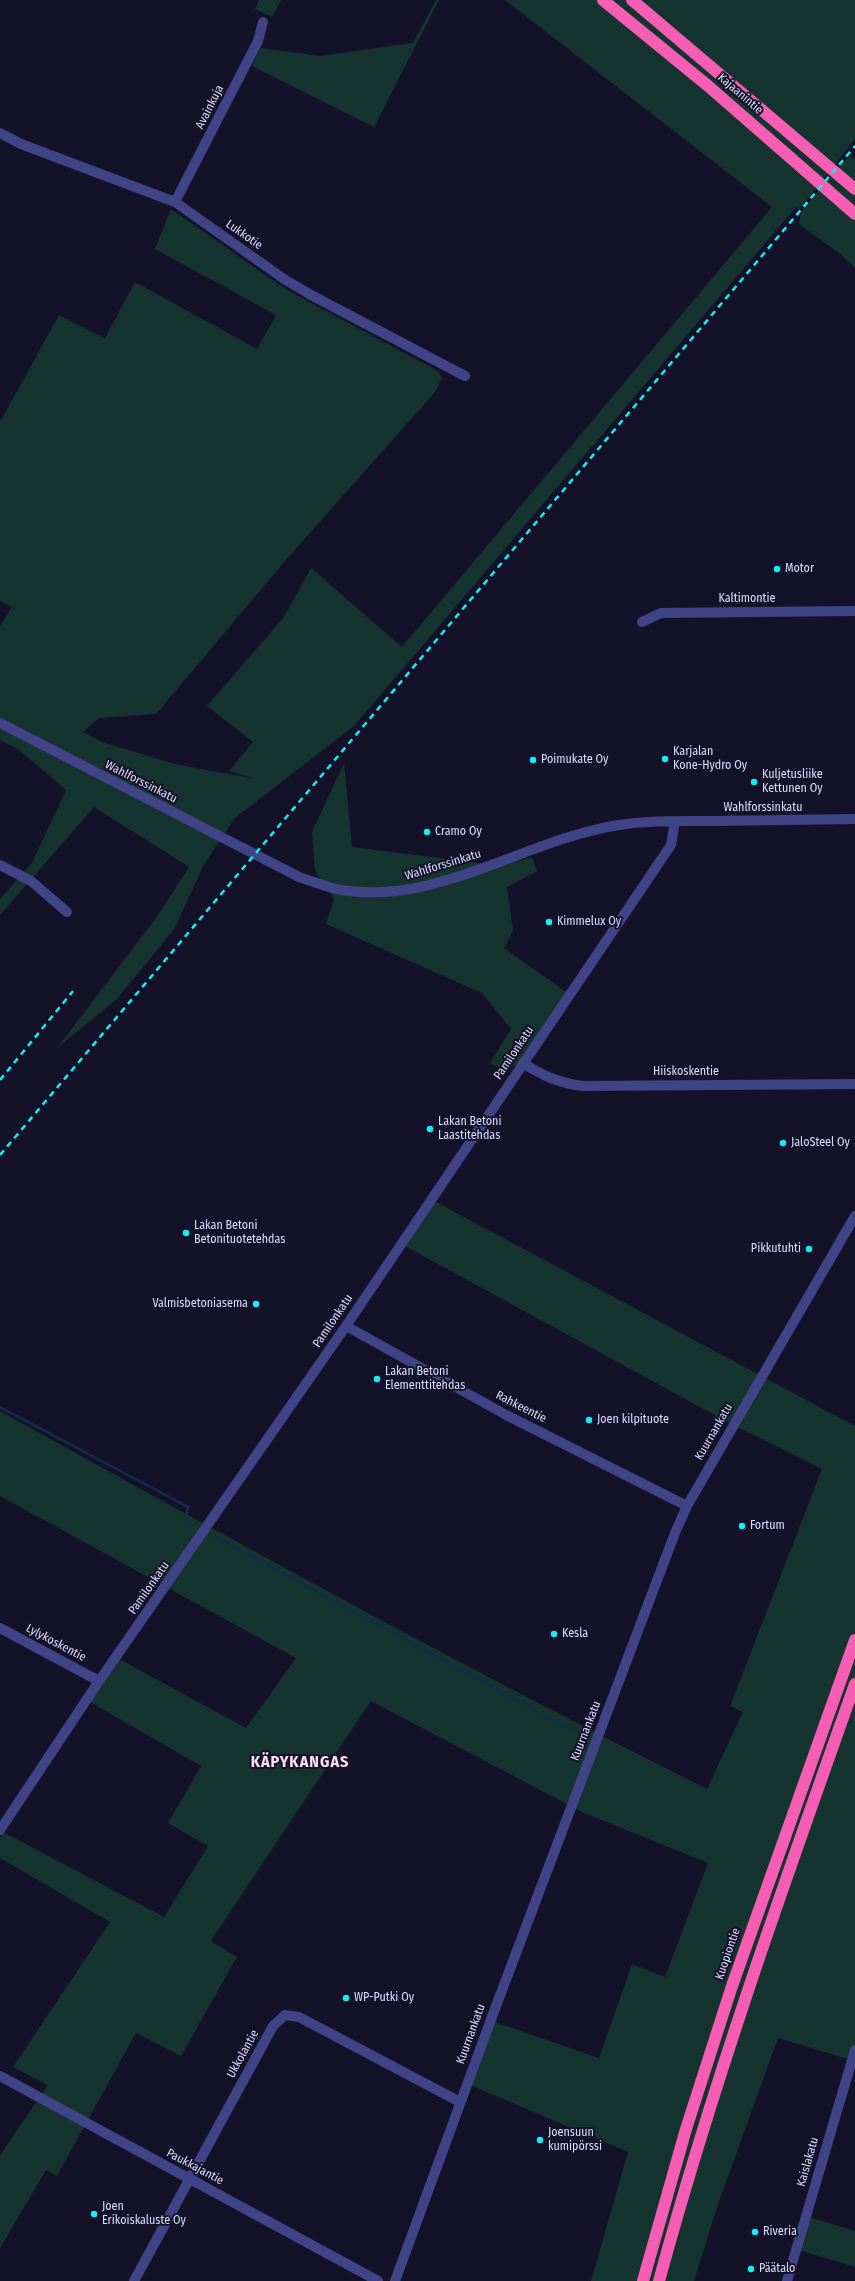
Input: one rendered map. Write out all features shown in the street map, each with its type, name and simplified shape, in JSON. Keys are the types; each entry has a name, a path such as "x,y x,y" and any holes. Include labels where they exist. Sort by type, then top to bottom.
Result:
{"highway":[{"name":"Kajaanintie","path":"603,0 707,85 855,214"},
{"name":"Kajaanintie","path":"632,0 855,189"},
{"name":"Kuopiontie","path":"642,2281 689,2121 768,1879 855,1640"},
{"path":"659,2281 701,2133 784,1884 855,1684"}],"street":[{"name":"Avainkuja","path":"175,202 258,41 263,22"},
{"name":"Lukkotie","path":"0,133 21,144 175,202 304,291 465,376"},
{"name":"Kaltimontie","path":"642,622 661,614 855,611"},
{"name":"Wahlforssinkatu","path":"0,723 299,877 324,886 349,891 388,892 422,887 589,831 626,824 675,821 855,819"},
{"name":"Pamilonkatu","path":"0,1830 99,1682 346,1326 671,845 675,821"},
{"path":"0,865 31,881 67,912"},
{"name":"Hiiskoskentie","path":"523,1063 547,1078 563,1084 583,1086 855,1084"},
{"name":"Kuurnankatu","path":"395,2281 460,2102 666,1555 687,1506 855,1216"},
{"name":"Rahkeentie","path":"346,1326 508,1416 687,1506"},
{"name":"Lylykoskentie","path":"0,1628 99,1682"},
{"name":"Ukkolantie","path":"134,2281 273,2026 285,2015 300,2017 460,2102"},
{"name":"Kaislakatu","path":"787,2281 855,2050"},
{"name":"Paukkajantie","path":"0,2076 378,2281"}],"green space":[{"path":"259,0 281,0 272,17 255,9"},
{"path":"436,0 439,0 374,127 252,66 260,48 320,56 413,43"},
{"path":"505,0 855,0 855,139 799,210 796,207 354,726 235,818 203,866 175,928 117,999 57,1048 156,918 189,867 94,807 0,915 0,899 32,863 66,790 18,749 0,740 0,626 12,607 0,601 0,422 59,315 105,338 135,282 257,349 276,315 155,249 171,209 287,290 438,371 442,378 436,391 285,561 156,714 99,718 83,732 102,742 175,764 256,779 229,771 253,742 207,706 284,617 311,568 402,647 772,207"},
{"path":"850,155 855,160 855,268 844,257 799,224 801,212"},
{"path":"344,763 352,847 503,866 532,857 537,871 507,887 513,931 504,948 573,997 528,1062 502,1070 490,1063 511,1029 482,993 326,924 334,899 315,871 312,832"},
{"path":"434,1201 855,1426 855,2043 851,2060 778,2038 716,2210 694,2281 591,2281 628,2152 468,2084 492,2021 599,2058 632,1964 665,1977 708,1863 582,1812 371,1701 211,1941 237,1957 181,2056 136,2033 57,2176 46,2170 0,2248 0,2155 48,2085 13,2067 110,1922 0,1858 0,1837 3,1832 164,1917 208,1846 168,1823 201,1766 90,1702 119,1659 246,1728 296,1658 0,1496 0,1411 440,1651 707,1789 743,1712 730,1706 822,1469 731,1424 405,1246"},
{"path":"806,2216 855,2231 855,2267 796,2249"}],"waterway":[{"path":"0,1407 188,1507 185,1522 189,1524"},
{"path":"214,1536 583,1736"}],"railway":[{"path":"0,1155 855,146"},
{"path":"0,1080 73,991"}],"place":[{"name":"Motor","path":"777,569"},
{"name":"Karjalan Kone-Hydro Oy","path":"665,759"},
{"name":"Poimukate Oy","path":"533,760"},
{"name":"Kuljetusliike Kettunen Oy","path":"754,782"},
{"name":"Cramo Oy","path":"427,832"},
{"name":"Kimmelux Oy","path":"549,922"},
{"name":"Lakan Betoni Laastitehdas","path":"430,1129"},
{"name":"JaloSteel Oy","path":"783,1143"},
{"name":"Lakan Betoni Betonituotetehdas","path":"186,1233"},
{"name":"Pikkutuhti","path":"809,1249"},
{"name":"Valmisbetoniasema","path":"256,1304"},
{"name":"Lakan Betoni Elementtitehdas","path":"377,1379"},
{"name":"Joen kilpituote","path":"589,1420"},
{"name":"Fortum","path":"742,1526"},
{"name":"Kesla","path":"554,1634"},
{"name":"WP-Putki Oy","path":"346,1998"},
{"name":"Joensuun kumipörssi","path":"540,2140"},
{"name":"Joen Erikoiskaluste Oy","path":"94,2214"},
{"name":"Riveria","path":"755,2232"},
{"name":"Päätalo","path":"751,2269"}],"district":[{"name":"KÄPYKANGAS","path":"300,1763"}]}
